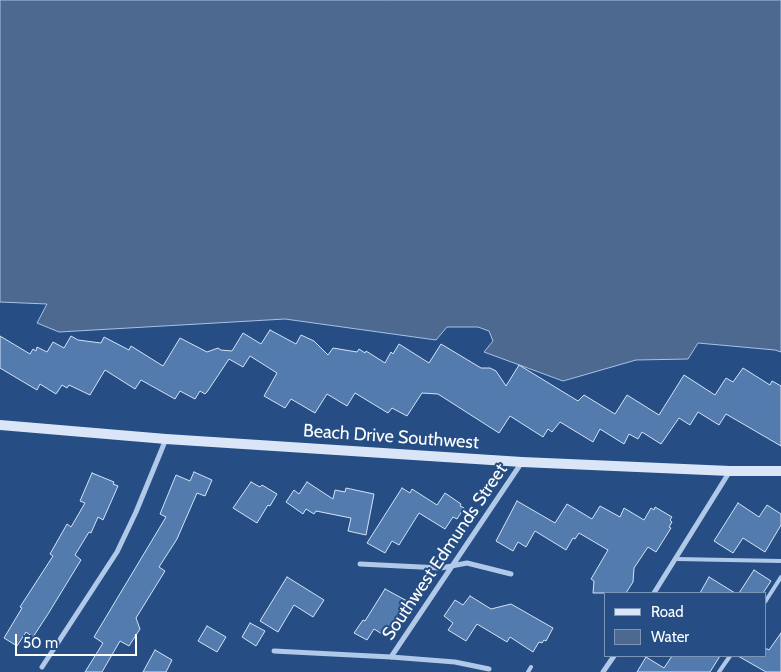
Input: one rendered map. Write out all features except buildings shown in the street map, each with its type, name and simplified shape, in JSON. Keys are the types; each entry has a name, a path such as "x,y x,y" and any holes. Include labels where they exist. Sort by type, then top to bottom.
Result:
{"main road":[{"name":"Beach Drive Southwest","path":"0,425 166,439 522,462 730,471 781,471"}],"street":[{"path":"42,667 117,552 136,512 166,439"},
{"name":"Southwest Edmunds Street","path":"391,657 522,462"},
{"path":"655,592 730,471"},
{"path":"360,564 441,568 467,563 512,574"},
{"path":"274,651 455,662 491,670"},
{"path":"604,672 613,657"}],"lane":[{"path":"676,559 781,561"},
{"path":"766,600 781,577"},
{"path":"719,672 729,657"},
{"path":"528,672 531,667"}],"water":[{"path":"0,0 781,0 781,352 698,343 688,359 636,360 563,381 484,352 493,341 489,331 478,327 447,327 436,340 285,319 59,332 37,323 47,304 0,302"}]}
